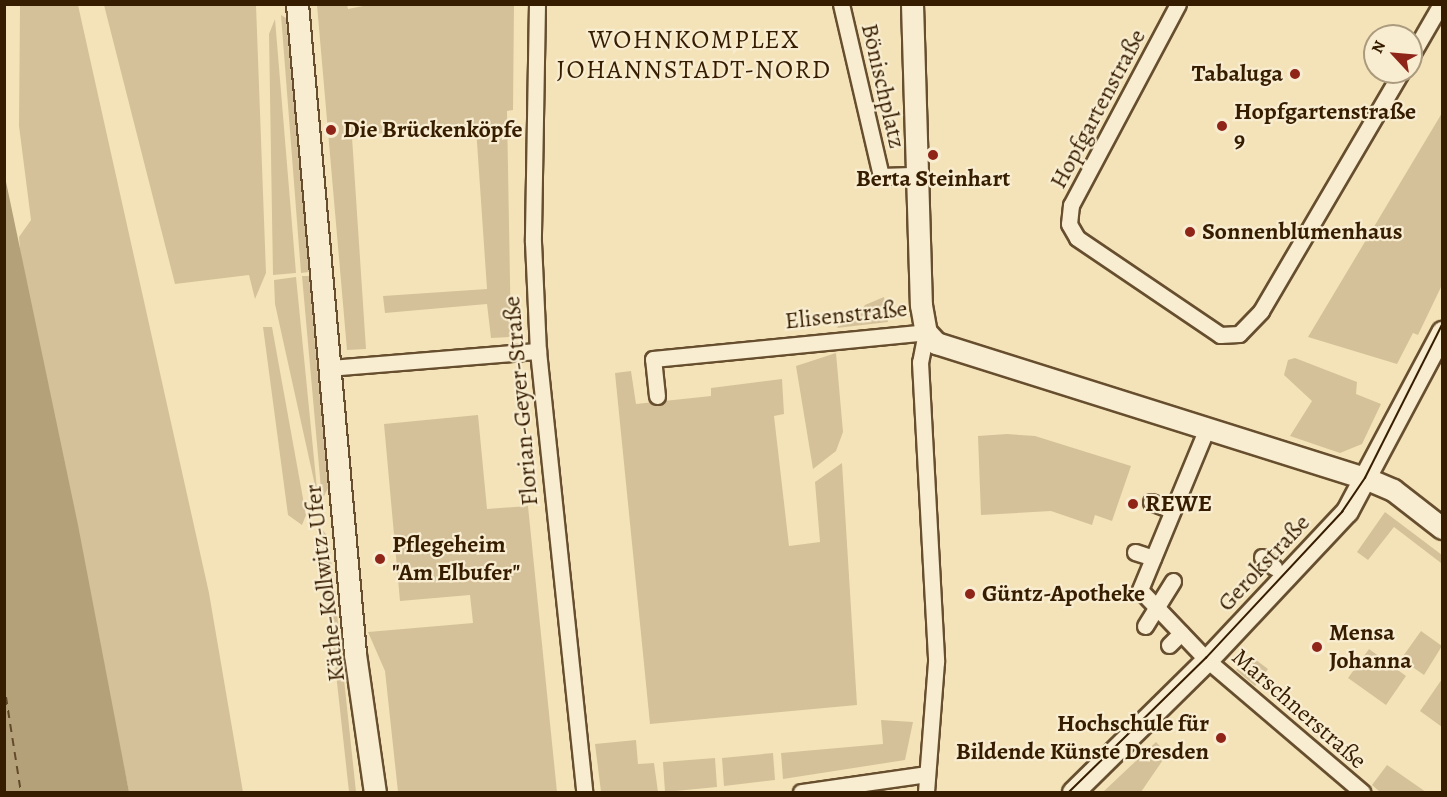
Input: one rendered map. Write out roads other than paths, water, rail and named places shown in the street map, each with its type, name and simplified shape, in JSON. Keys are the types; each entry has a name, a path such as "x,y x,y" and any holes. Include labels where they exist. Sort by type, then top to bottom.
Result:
{"street":[{"name":"Käthe-Kollwitz-Ufer","path":"297,4 355,654 375,792"},
{"name":"Florian-Geyer-Straße","path":"537,4 533,242 538,351 584,792"},
{"name":"Bönischplatz","path":"841,4 880,176 919,175"},
{"path":"912,4 926,332 920,362 936,662 926,792"},
{"name":"Hopfgartenstraße","path":"1178,4 1071,205 1069,224 1077,238 1220,335 1239,334 1261,311 1394,84"},
{"path":"1423,35 1441,4"},
{"name":"Elisenstraße","path":"657,396 654,359 926,332 950,350 1369,479 1393,490 1443,528"},
{"name":"Gerokstraße","path":"1072,792 1208,660 1347,512 1369,479 1443,332"},
{"path":"329,368 538,351"},
{"path":"1207,428 1172,510 1169,534 1153,558 1140,590 1208,660"},
{"path":"1151,502 1172,510"},
{"path":"1135,552 1153,558"},
{"path":"1145,626 1160,610 1173,581"},
{"path":"1169,645 1181,633"},
{"name":"Marschnerstraße","path":"1208,660 1362,792"},
{"path":"801,792 927,774"}],"tram line":[{"path":"1069,792 1206,658 1342,512 1365,478 1442,325"}],"place":[{"name":"Tabaluga","path":"1295,74"},
{"name":"Hopfgartenstraße 9","path":"1222,126"},
{"name":"Die Brückenköpfe","path":"331,130"},
{"name":"Berta Steinhart","path":"933,155"},
{"name":"Sonnenblumenhaus","path":"1190,232"},
{"name":"REWE","path":"1133,504"},
{"name":"Pflegeheim \"Am Elbufer\"","path":"380,559"},
{"name":"Güntz-Apotheke","path":"970,594"},
{"name":"Mensa Johanna","path":"1317,647"},
{"name":"Hochschule für Bildende Künste Dresden","path":"1221,738"}],"district":[{"name":"WOHNKOMPLEX JOHANNSTADT-NORD","path":"694,55"}]}
